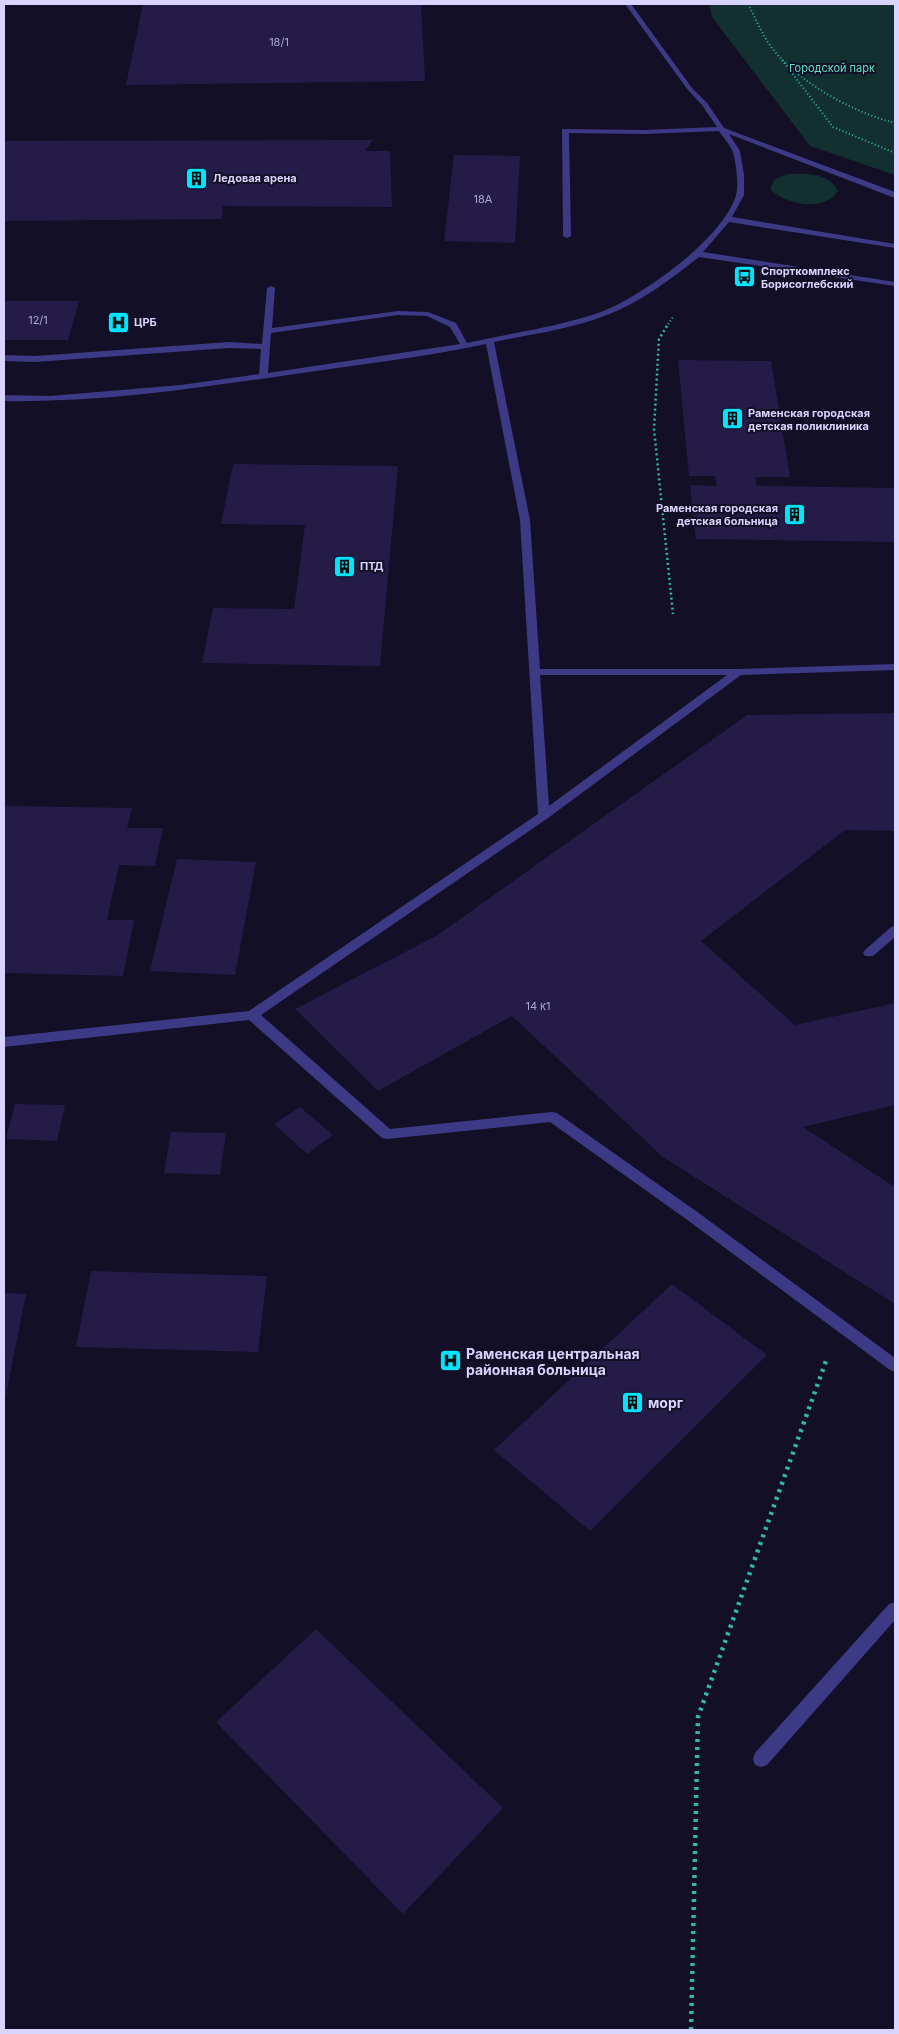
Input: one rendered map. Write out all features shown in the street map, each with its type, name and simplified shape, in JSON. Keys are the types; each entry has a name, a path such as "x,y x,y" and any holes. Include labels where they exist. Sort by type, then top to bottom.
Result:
{"lane":[{"path":"4,398 50,399 119,394 263,377 464,346 605,313 668,277 699,254 727,219 740,195 740,175 736,151 705,104 690,89 628,4"},
{"path":"567,236 565,131 644,132 721,129 895,195"},
{"path":"727,219 895,246"},
{"path":"699,254 895,284"},
{"path":"263,377 271,288"},
{"path":"267,330 398,313 428,314 452,325 464,346"},
{"path":"490,341 525,520 544,815"},
{"path":"4,358 35,359 229,344 266,347"},
{"path":"535,672 738,672 895,666"},
{"path":"4,1042 252,1015 544,815 738,672"},
{"path":"869,953 895,930"},
{"path":"252,1015 387,1134 552,1117 692,1215 895,1366"},
{"path":"761,1759 895,1608"}],"path":[{"path":"748,4 776,53 834,127 895,153"},
{"path":"776,53 804,79 839,100 886,122 895,123"},
{"path":"673,614 654,429 659,339 691,287 699,254"},
{"path":"691,2030 698,1717 840,1326"}],"green space":[{"name":"Городской парк","path":"709,4 895,4 895,175 810,146 712,17"},
{"path":"788,174 809,174 823,177 834,185 838,191 830,199 815,204 790,201 775,194 770,189 774,180"}],"building":[{"path":"143,4 421,4 425,81 126,85"},
{"name":"Ледовая арена","path":"373,140 365,151 390,151 392,207 223,206 222,219 4,221 4,141"},
{"path":"454,155 520,156 515,243 444,241"},
{"path":"4,301 79,301 68,340 4,340"},
{"path":"678,360 771,361 790,477 755,477 757,486 895,488 895,542 696,539 690,485 717,486 715,476 689,476"},
{"name":"ПТД","path":"233,464 398,466 380,666 202,663 213,608 294,609 305,525 221,524"},
{"path":"895,713 895,831 845,830 701,941 795,1025 895,1003 895,1105 803,1127 895,1187 895,1304 663,1157 512,1016 378,1091 295,1009 436,936 747,715"},
{"path":"4,806 132,808 127,828 163,828 155,866 119,865 107,920 134,920 123,976 4,973"},
{"path":"177,859 256,862 235,975 150,971"},
{"path":"15,1104 65,1105 57,1141 6,1139"},
{"path":"300,1107 333,1135 307,1154 274,1124"},
{"path":"171,1132 226,1133 220,1175 164,1173"},
{"path":"91,1271 267,1276 258,1352 76,1347"},
{"name":"морг","path":"672,1284 767,1355 590,1531 494,1450"},
{"path":"4,1293 26,1294 5,1400 4,1400"},
{"path":"316,1629 503,1808 403,1914 216,1722"}],"place":[{"name":"Ледовая арена","path":"197,178"},
{"name":"Спорткомплекс Борисоглебский","path":"745,277"},
{"name":"ЦРБ","path":"118,322"},
{"name":"Раменская городская детская поликлиника","path":"732,419"},
{"name":"Раменская городская детская больница","path":"794,514"},
{"name":"ПТД","path":"344,566"},
{"name":"Раменская центральная районная больница","path":"450,1361"},
{"name":"морг","path":"632,1402"}]}
